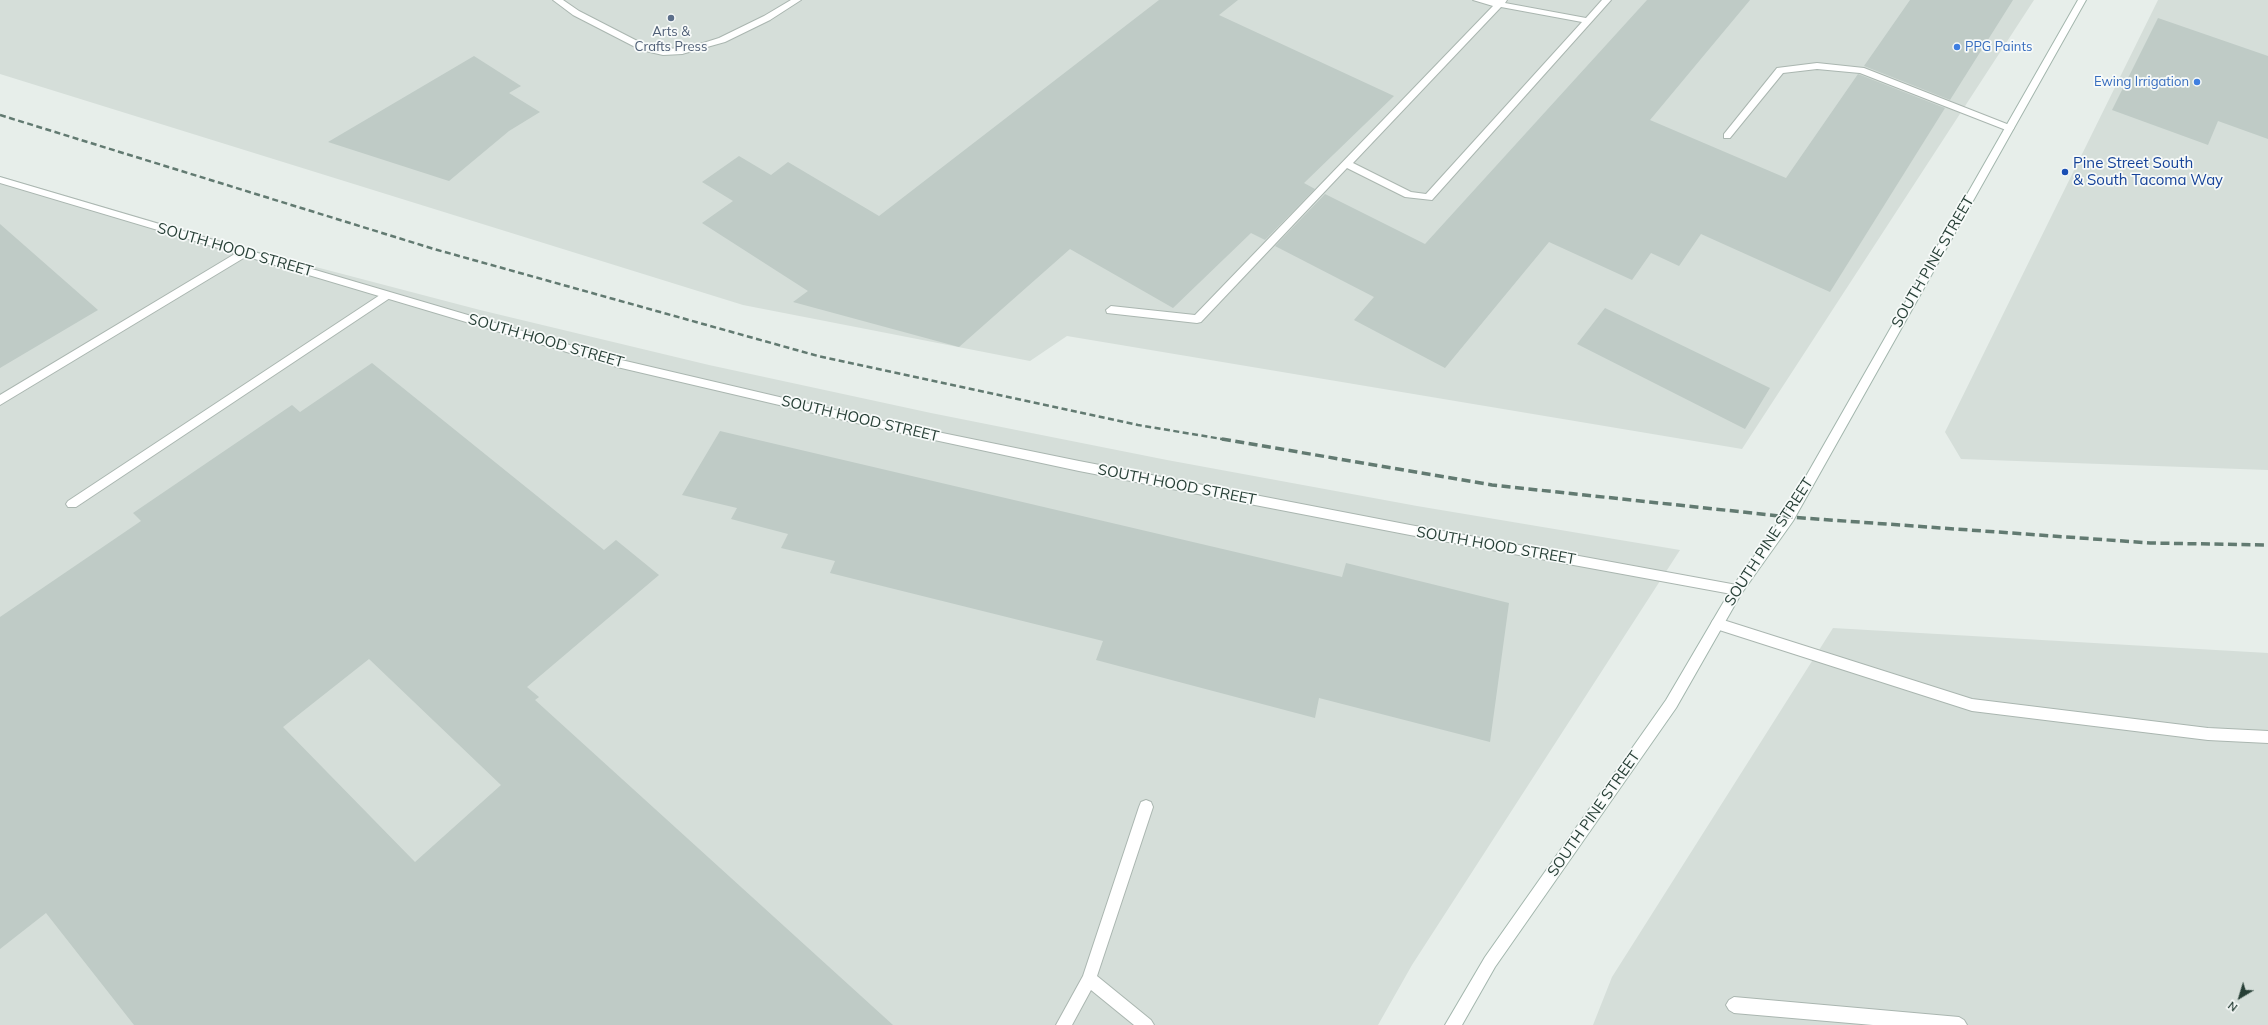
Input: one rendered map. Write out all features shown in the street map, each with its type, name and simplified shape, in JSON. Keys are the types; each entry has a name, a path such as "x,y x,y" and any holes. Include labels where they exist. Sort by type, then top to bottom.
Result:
{"street":[{"path":"557,0 588,20 644,48 663,52 682,51 722,40 753,25 797,0"},
{"path":"1477,0 1502,2 1588,21"},
{"path":"1347,164 1409,194 1428,198 1607,0"},
{"name":"SOUTH PINE STREET","path":"1453,1025 1490,962 1671,704 1737,590 1789,517 2082,0"},
{"path":"1111,310 1197,319 1502,2"},
{"path":"1727,136 1780,70 1817,66 1861,70 2009,128"},
{"name":"SOUTH HOOD STREET","path":"0,180 618,363 869,422 1079,466 1410,530 1737,590"},
{"path":"0,401 243,253"},
{"path":"72,504 386,295"},
{"path":"1717,624 1972,704 2208,734 2268,737"},
{"path":"1064,1025 1089,979 1146,807"},
{"path":"1089,979 1146,1025"},
{"path":"1734,1005 1959,1025"}],"shaded area":[{"path":"0,0 2034,0 1742,449 1067,336 1030,361 743,305 0,74"},
{"path":"2158,0 2268,0 2268,470 1961,459 1945,432"},
{"path":"0,176 270,255 480,310 709,365 931,413 1167,460 1417,506 1680,550 1412,965 1378,1025 0,1025"},
{"path":"1833,628 2268,653 2268,1025 1593,1025 1612,977"}],"building":[{"path":"1159,0 1238,0 1219,15 1394,96 1304,183 1315,189 1265,240 1251,233 1173,308 1070,249 959,347 793,302 808,291 702,223 733,201 702,182 739,156 771,175 788,162 879,216"},
{"path":"1647,0 1750,0 1650,120 1786,178 1858,74 1945,108 1830,292 1701,234 1679,266 1651,253 1632,280 1549,242 1445,368 1354,320 1374,297 1275,246 1325,194 1425,244"},
{"path":"1910,0 2013,0 1950,100 1864,66"},
{"name":"Ewing Irrigation","path":"2158,18 2268,56 2268,139 2218,121 2208,145 2112,110"},
{"path":"474,56 521,86 509,93 540,112 509,131 449,181 328,142"},
{"path":"0,224 98,310 0,368"},
{"path":"1605,308 1770,388 1745,429 1577,344"},
{"path":"372,363 604,550 616,540 659,575 527,687 539,697 535,700 893,1025 134,1025 46,913 0,949 0,617 141,521 133,513 292,405 300,412","holes":["369,659 501,785 415,862 283,727"]},
{"path":"720,431 1342,577 1346,563 1509,603 1490,742 1319,698 1315,718 1096,660 1103,641 830,573 835,561 781,548 788,534 731,519 737,508 682,495"}],"railway":[{"path":"0,115 434,249 818,356 1138,425 1222,439"},
{"path":"1222,439 1228,440"},
{"path":"1222,439 1492,485 1789,517 2150,543 2268,545"}],"place":[{"name":"Arts & Crafts Press","path":"671,18"},
{"name":"PPG Paints","path":"1957,47"},
{"name":"Ewing Irrigation","path":"2197,82"},
{"name":"Pine Street South & South Tacoma Way","path":"2065,172"}]}
